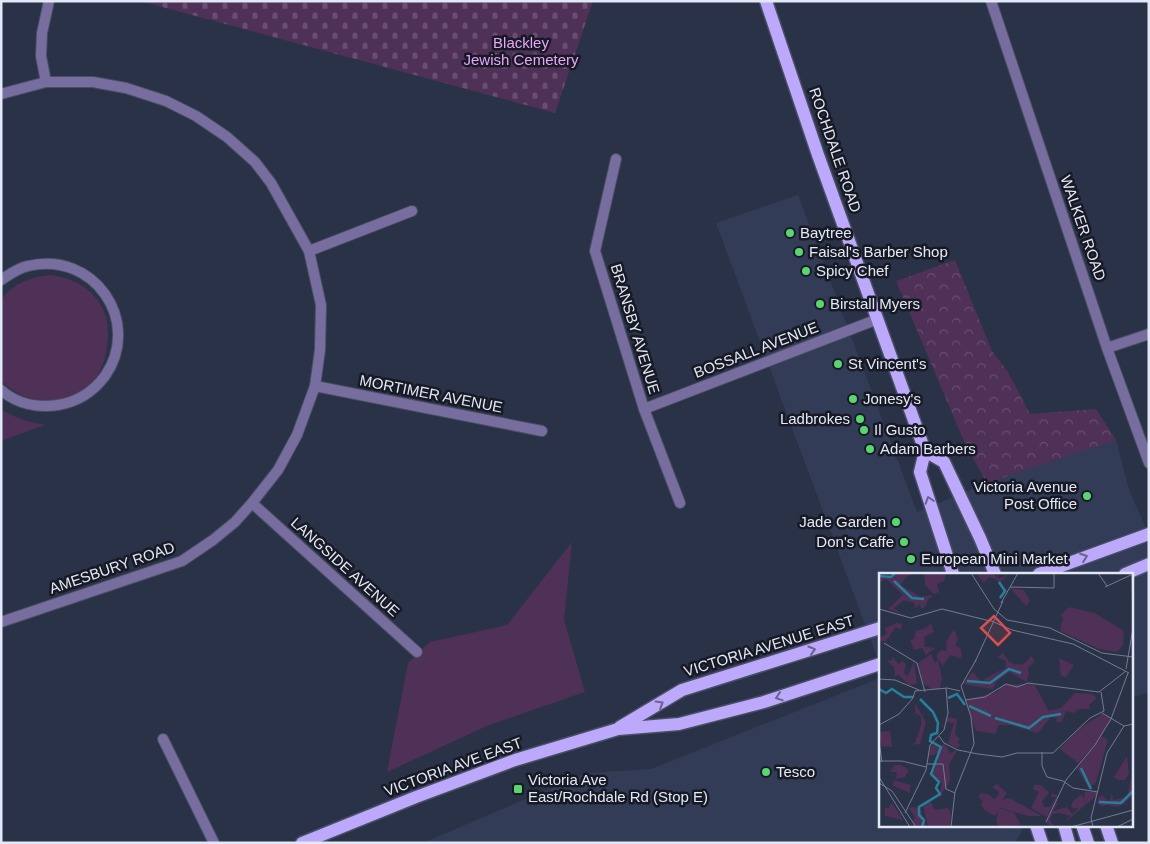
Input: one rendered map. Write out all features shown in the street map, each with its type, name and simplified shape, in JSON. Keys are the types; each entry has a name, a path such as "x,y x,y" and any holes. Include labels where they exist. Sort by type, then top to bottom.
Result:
{"main road":[{"name":"ROCHDALE ROAD","path":"766,1 822,164 925,451 920,472 953,573"},
{"path":"925,451 944,462 995,573"},
{"path":"1042,573 1149,534"},
{"path":"1127,573 1149,564"},
{"name":"VICTORIA AVENUE EAST","path":"618,729 682,690 879,628"},
{"path":"618,729 679,724 764,702 879,664"},
{"name":"VICTORIA AVE EAST","path":"302,843 416,797 516,760 618,729"},
{"path":"1036,826 1042,843"},
{"path":"1064,826 1069,843"},
{"path":"1082,826 1088,843"},
{"path":"1106,826 1112,843"}],"street":[{"path":"46,82 40,56 42,33 49,1"},
{"name":"WALKER ROAD","path":"991,1 1107,348 1149,463"},
{"name":"AMESBURY ROAD","path":"1,94 46,82 94,82 126,88 166,101 196,116 227,138 255,162 271,183 310,251 321,305 320,350 315,386 297,435 278,470 235,522 182,561 1,622"},
{"name":"BRANSBY AVENUE","path":"616,159 595,252 644,409 680,503"},
{"path":"310,251 412,211"},
{"path":"1,280 15,271 29,266 52,264 67,266 86,275 100,286 110,301 116,315 119,332 112,366 99,384 88,393 69,403 46,407 32,406 1,390"},
{"name":"BOSSALL AVENUE","path":"644,409 878,320"},
{"path":"1107,348 1149,334"},
{"name":"MORTIMER AVENUE","path":"315,386 542,431"},
{"name":"LANGSIDE AVENUE","path":"252,503 417,652"},
{"path":"163,739 214,843"}],"shaded area":[{"path":"798,195 917,512 987,483 1116,440 1129,490 1149,535 1149,692 1132,698 1132,573 879,573 879,662 716,223"},
{"path":"879,678 879,826 1024,826 1015,843 423,843 587,773 651,769"}],"green space":[{"name":"Blackley Jewish Cemetery","path":"140,1 593,1 555,113"},
{"path":"955,260 992,351 1008,372 1030,414 1096,409 1116,440 987,483 966,446 896,281"},
{"path":"51,275 66,278 89,291 104,311 108,324 108,338 103,363 92,383 79,393 59,400 48,401 28,398 1,381 1,300 11,289 23,282 36,277"},
{"path":"1,409 22,419 45,425 1,441"},
{"path":"572,542 564,620 585,692 489,725 387,772 408,663 430,642 507,625"}],"place":[{"name":"Baytree","path":"790,233"},
{"name":"Faisal's Barber Shop","path":"799,252"},
{"name":"Spicy Chef","path":"806,271"},
{"name":"Birstall Myers","path":"820,304"},
{"name":"St Vincent's","path":"838,364"},
{"name":"Jonesy's","path":"853,399"},
{"name":"Ladbrokes","path":"860,419"},
{"name":"Il Gusto","path":"864,430"},
{"name":"Adam Barbers","path":"870,449"},
{"name":"Victoria Avenue Post Office","path":"1087,496"},
{"name":"Jade Garden","path":"896,522"},
{"name":"Don's Caffe","path":"904,542"},
{"name":"European Mini Market","path":"911,559"},
{"name":"Tesco","path":"766,772"},
{"name":"Victoria Ave East/Rochdale Rd (Stop E)","path":"518,789"}]}
